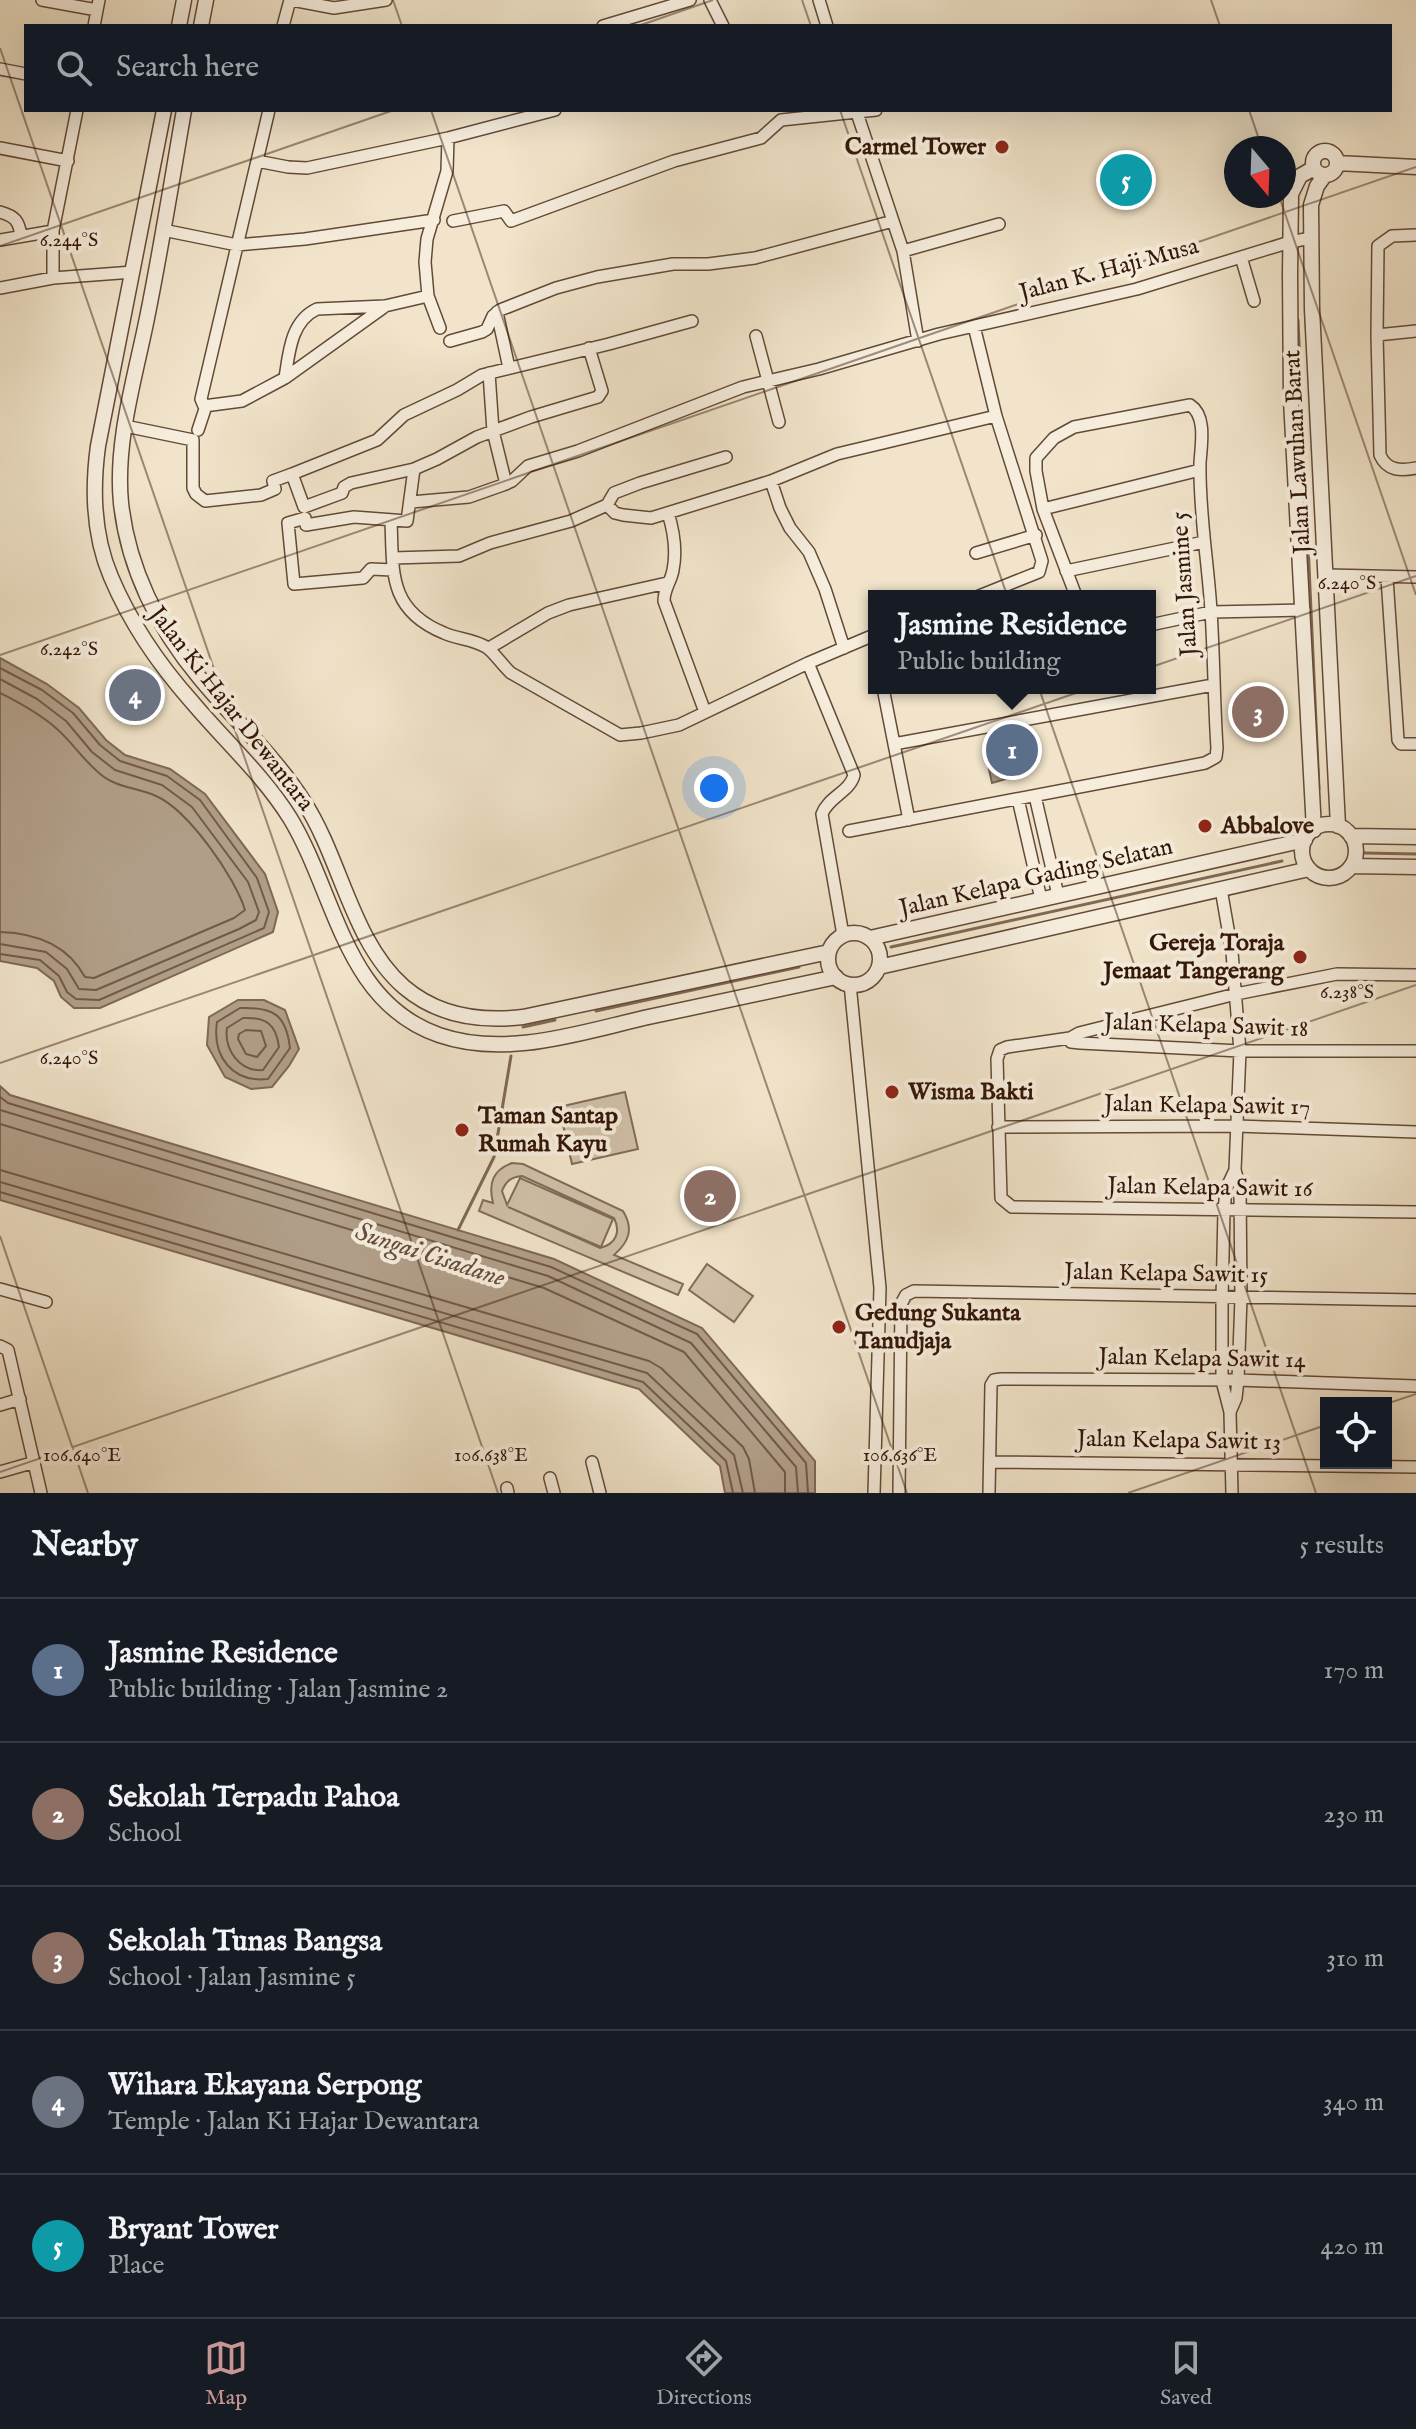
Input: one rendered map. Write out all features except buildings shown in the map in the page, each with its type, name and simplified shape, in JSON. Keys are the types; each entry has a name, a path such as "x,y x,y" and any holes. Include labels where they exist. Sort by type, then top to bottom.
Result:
{"street":[{"path":"42,0 98,5"},
{"path":"179,24 184,0"},
{"path":"201,24 206,0"},
{"path":"284,24 291,0 334,8 386,0"},
{"path":"635,22 690,0"},
{"path":"819,0 826,24"},
{"path":"714,1 722,24"},
{"path":"0,69 24,74"},
{"path":"53,278 53,231 77,112"},
{"name":"Jalan Ki Hajar Dewantara","path":"164,112 98,446 94,511 100,541 111,577 137,627 192,702 256,771 289,816 309,853 352,957 372,989 390,1008 413,1024 440,1035 500,1045 583,1031 809,983 843,980"},
{"name":"Jalan Ki Hajar Dewantara","path":"184,112 125,426 119,481 121,508 133,563 174,645 199,678 284,772 304,801 330,849 371,947 385,967 405,988 427,1002 477,1019 523,1017 829,952"},
{"path":"206,406 201,399 269,112"},
{"path":"257,161 307,168 448,138 547,112"},
{"path":"453,221 504,211 511,221 674,161 761,138 781,120 848,112"},
{"path":"856,112 903,251 918,341"},
{"path":"440,328 428,296 426,250 447,171 448,138"},
{"path":"0,148 68,161"},
{"path":"1310,835 1330,825 1338,826 1351,836 1356,851 1352,866 1339,876 1323,878 1309,869 1303,855 1310,835 1304,610 1291,400 1291,194 1300,176 1334,172 1337,163 1334,155 1325,151 1316,155 1319,172"},
{"path":"1337,163 1416,167"},
{"name":"Jalan Lawuhan Barat","path":"1319,172 1313,196 1312,309 1338,826"},
{"path":"0,212 13,216 19,223 21,236"},
{"path":"163,230 237,245 305,239 434,220"},
{"path":"450,341 487,329 497,312 556,288 597,277 673,264 708,264 755,258 893,221"},
{"path":"903,251 999,224"},
{"path":"0,240 53,231"},
{"path":"1416,235 1392,236 1378,246 1377,335 1380,455 1386,465 1396,470 1416,468"},
{"name":"Jalan K. Haji Musa","path":"411,502 469,497 506,484 534,464 578,451 640,425 768,381 974,326 1137,289 1311,238"},
{"path":"1241,257 1254,301"},
{"path":"0,288 53,278 133,272"},
{"path":"285,378 295,330 308,313 317,309 385,306 428,296"},
{"path":"206,406 242,401 285,378 385,306"},
{"path":"1291,307 1312,309"},
{"path":"497,312 509,368"},
{"path":"125,426 193,440 193,488 205,501 261,495 275,489 273,481 377,440 404,415 489,373 692,321"},
{"path":"974,326 996,416 1042,561 1041,570 993,590"},
{"path":"1377,335 1416,331"},
{"path":"756,336 779,422"},
{"path":"589,348 602,391 598,397 493,431 414,469 351,483 344,487 342,493 288,523 294,584 363,578 371,569 459,556 490,543 571,521 607,505 611,497 621,490 726,457"},
{"path":"489,373 493,431 506,484"},
{"name":"Jalan Jasmine 5","path":"1035,796 1205,763 1216,757 1211,612 1200,470 1201,424 1196,409 1190,405 1074,427 1054,438 1036,458 1043,509"},
{"path":"198,430 206,406"},
{"path":"607,505 615,513 632,518 651,518 771,481 837,454 996,416"},
{"path":"292,474 306,525 354,517 407,521 414,469"},
{"path":"1074,590 1043,509 1200,470"},
{"path":"771,481 790,528 809,552 844,648"},
{"path":"668,513 676,538 673,574 667,583 664,601 705,712"},
{"path":"391,520 398,593 408,610 442,633 489,648 511,673 620,735 679,725 868,638"},
{"path":"976,553 1036,535"},
{"path":"1066,571 1204,542"},
{"path":"1327,575 1416,577"},
{"path":"1387,578 1398,740 1401,744 1416,744"},
{"path":"489,648 548,613 569,605 667,583"},
{"path":"1156,624 1211,612 1304,610"},
{"path":"808,663 854,775 853,781 829,802 822,814 843,935"},
{"path":"894,744 1213,685"},
{"path":"884,694 909,820"},
{"path":"849,831 1035,796 1058,895"},
{"path":"1018,799 1041,899"},
{"name":"Jalan Kelapa Gading Selatan","path":"870,938 1310,835"},
{"path":"1351,836 1416,837"},
{"path":"1352,866 1416,867"},
{"path":"879,967 1309,869"},
{"path":"1221,889 1236,994 1240,1051 1235,1170 1240,1188 1241,1298 1238,1380 1236,1398 1230,1412"},
{"path":"843,980 866,982 879,967 878,948 870,938 860,933 843,935 835,940 829,952 829,966 843,980 880,1288 874,1493"},
{"path":"805,958 814,961 817,966 809,983"},
{"path":"1070,1038 1073,1034 1236,994 1337,974 1416,975"},
{"path":"575,1006 583,1031"},
{"name":"Jalan Kelapa Sawit 18","path":"998,1127 997,1059 1000,1050 1007,1047 1070,1038 1071,1042 1080,1043 1240,1051 1416,1051"},
{"name":"Jalan Kelapa Sawit 17","path":"998,1127 1237,1126 1416,1132"},
{"name":"Jalan Kelapa Sawit 16","path":"998,1127 1001,1198 1012,1207 1416,1212"},
{"path":"1232,1493 1230,1412 1222,1381 1222,1298 1226,1189 1235,1170"},
{"path":"0,1289 46,1302"},
{"name":"Jalan Kelapa Sawit 15","path":"899,1493 901,1304 906,1295 914,1291 1416,1300"},
{"path":"0,1346 8,1350 41,1493"},
{"name":"Jalan Kelapa Sawit 14","path":"990,1462 991,1385 994,1380 1238,1380 1416,1386"},
{"path":"0,1405 20,1399"},
{"path":"0,1472 35,1462"},
{"path":"592,1462 600,1493"},
{"path":"989,1493 990,1462"},
{"name":"Jalan Kelapa Sawit 13","path":"990,1462 1416,1467"},
{"path":"550,1478 554,1493"}],"shaded area":[{"path":"625,1092 638,1149 572,1164 559,1107"},
{"path":"512,1163 523,1164 623,1211 628,1235 614,1255 683,1284 678,1295 479,1211 483,1200 493,1203 491,1189 496,1173","holes":["522,1176 614,1218 616,1237 600,1248 508,1207 601,1247 613,1219 520,1178 507,1205 502,1191 509,1180"]},
{"path":"707,1264 753,1296 734,1322 689,1290"}],"water":[{"path":"0,658 47,684 79,708 106,740 125,755 170,769 205,794 265,874 278,912 273,932 100,1008 74,1008 61,997 54,981 37,968 0,961"},
{"path":"1021,757 1023,765 1032,763 1030,772 992,783 988,765"},
{"path":"238,1000 264,1000 285,1010 299,1049 272,1087 251,1089 225,1077 207,1045 209,1017"},
{"name":"Sungai Cisadane","path":"0,1086 10,1095 554,1259 702,1328 815,1461 815,1493 725,1493 720,1466 639,1389 0,1200"}],"waterway":[{"path":"1298,320 1319,789"},
{"path":"1364,853 1416,854"},
{"path":"891,947 1282,861"},
{"path":"596,1011 799,967"},
{"path":"523,1027 555,1020"},
{"path":"458,1230 494,1157 511,1056"}],"place":[{"name":"Carmel Tower","path":"1002,147"},
{"name":"Bryant Tower","path":"1126,180"},
{"name":"Wihara Ekayana Serpong","path":"135,695"},
{"name":"Sekolah Tunas Bangsa","path":"1258,712"},
{"name":"Jasmine Residence","path":"1012,750"},
{"name":"Abbalove","path":"1205,826"},
{"name":"Gereja Toraja Jemaat Tangerang","path":"1300,957"},
{"name":"Wisma Bakti","path":"892,1092"},
{"name":"Taman Santap Rumah Kayu","path":"462,1130"},
{"name":"Sekolah Terpadu Pahoa","path":"710,1196"},
{"name":"Gedung Sukanta Tanudjaja","path":"839,1327"}]}
